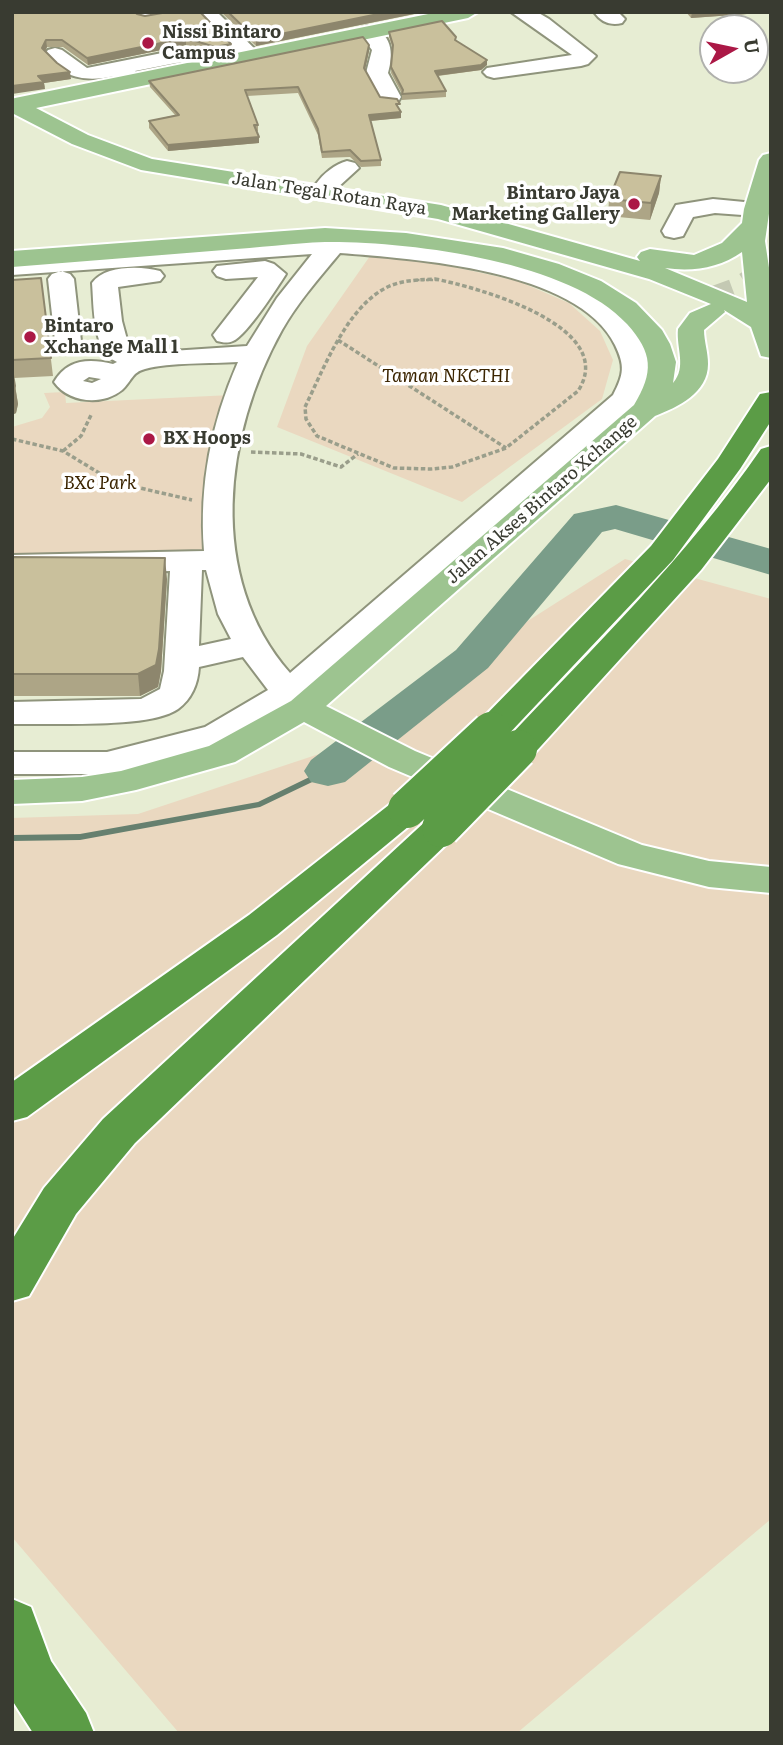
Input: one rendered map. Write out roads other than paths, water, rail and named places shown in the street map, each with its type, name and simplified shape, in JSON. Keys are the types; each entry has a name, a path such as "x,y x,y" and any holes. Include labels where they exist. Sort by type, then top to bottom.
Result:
{"highway":[{"path":"676,558 695,510 730,463 770,398"},
{"path":"12,1282 60,1201 119,1132 424,818 504,740 676,558 725,517 771,455"},
{"path":"12,1105 263,925 424,818"},
{"path":"12,1625 28,1675 66,1733"}],"main road":[{"name":"Jalan Tegal Rotan Raya","path":"22,104 129,74 213,64 468,12"},
{"name":"Jalan Tegal Rotan Raya","path":"22,104 72,138 149,165 331,190 441,212 665,268 763,323"},
{"path":"771,160 755,218 763,323 771,350"},
{"path":"262,179 286,213 280,229 268,239"},
{"path":"329,240 308,227 304,222 303,211 331,190"},
{"name":"Jalan Tegal Rotan Raya","path":"665,268 726,254 755,218"},
{"path":"362,241 401,233 495,243 560,259 661,300 709,308 691,329 695,369 686,387 671,400 645,410"},
{"path":"12,259 268,239 329,240"},
{"name":"Jalan Akses Bintaro Xchange","path":"12,792 82,789 123,782 222,754 256,723 304,694 511,514 645,410 656,391 662,372 657,345 645,324 623,304 601,290 536,265 448,246 362,241"},
{"path":"304,694 354,725 631,855 709,874 771,880"},
{"path":"410,750 632,834 707,850 771,858"}],"street":[{"path":"145,15 166,12"},
{"path":"494,72 584,59 583,53 538,18 521,12"},
{"path":"55,54 72,71 83,74 129,74 209,45 212,39 206,21 210,19 250,55"},
{"path":"368,32 381,45 383,55 377,73 390,97"},
{"path":"187,54 213,64"},
{"path":"331,190 347,168"},
{"path":"674,231 685,210 702,210 711,216 755,218"},
{"path":"304,694 262,664 234,613 223,579 218,536 219,506 222,452 263,343 279,313 329,240"},
{"path":"12,267 329,240 362,241 463,258 548,281 577,294 608,316 624,336 634,356 637,376 625,399 511,514"},
{"path":"304,694 259,616 246,572 242,502 246,452 254,414 268,372 298,317 362,241"},
{"path":"499,267 536,265"},
{"path":"12,281 271,270 273,274 248,310 226,335"},
{"path":"85,279 105,283 112,352"},
{"path":"85,279 112,352"},
{"path":"112,352 226,335 263,343"},
{"path":"112,352 263,343"},
{"path":"12,713 141,710 159,707 172,698 179,687 182,660 186,561"},
{"path":"12,565 221,561"},
{"path":"182,660 252,645"},
{"path":"12,763 107,763 157,752 256,723"}],"waterway":[{"path":"328,771 472,659 588,523 616,517 771,562"},
{"path":"12,838 80,837 260,804 328,771"}],"tunnel":[{"path":"760,279 771,271"},
{"path":"706,304 739,292 760,279"}],"place":[{"name":"Nissi Bintaro Campus","path":"148,43"},
{"name":"Bintaro Jaya Marketing Gallery","path":"634,204"},
{"name":"Bintaro Xchange Mall 1","path":"30,337"},
{"name":"BX Hoops","path":"149,439"}],"park label":[{"name":"Taman NKCTHI","path":"446,377"},
{"name":"BXc Park","path":"100,484"}]}
